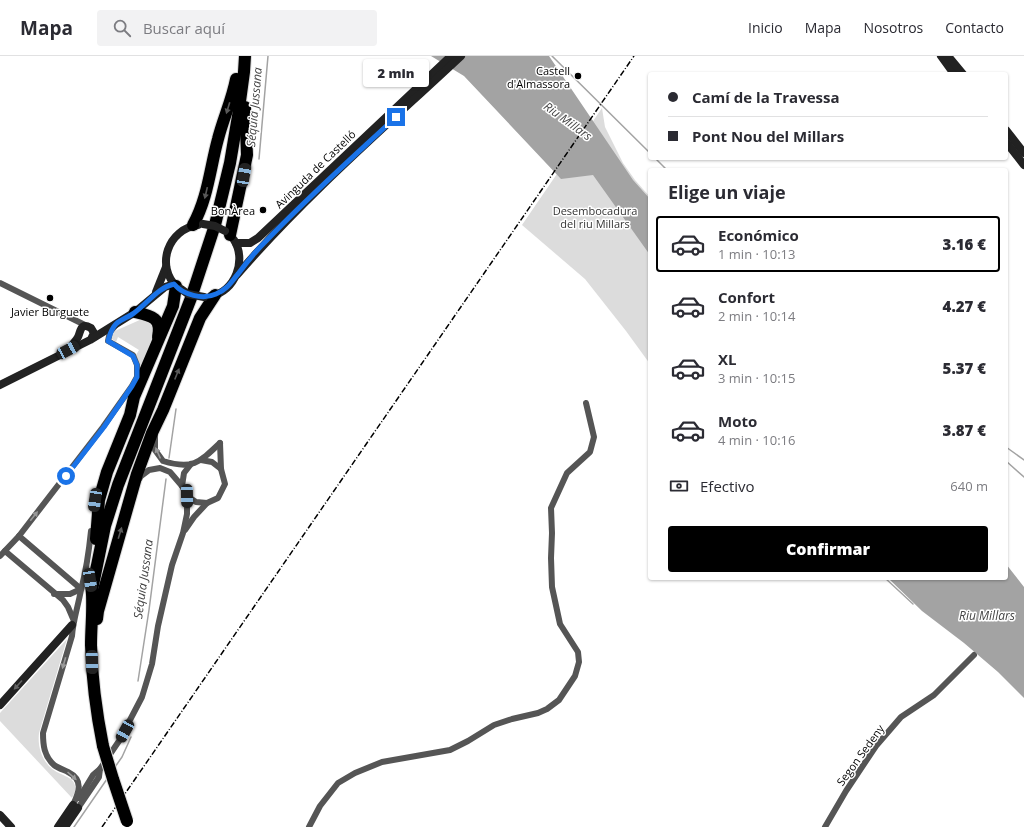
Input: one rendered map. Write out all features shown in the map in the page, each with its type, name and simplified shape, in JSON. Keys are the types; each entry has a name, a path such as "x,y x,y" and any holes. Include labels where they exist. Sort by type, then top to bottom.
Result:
{"highway":[{"path":"198,225 218,139 234,86 239,56"},
{"path":"128,824 103,746 95,706 87,590 118,485 191,298 210,243 230,164 244,72 245,56"},
{"path":"231,237 247,156 245,115 246,84 244,72"},
{"path":"87,590 90,580 97,530 99,500 107,472 130,415 134,397 173,306 177,287"},
{"path":"91,634 96,625 98,611 137,474 152,433 210,296"},
{"path":"135,312 149,315 156,320 159,326 158,336 151,357"}],"main road":[{"path":"371,135 450,56"},
{"path":"371,135 461,56"},
{"path":"941,56 953,72"},
{"path":"948,56 961,72"},
{"path":"1008,133 1024,154"},
{"name":"Avinguda de Castelló","path":"231,237 250,243 258,238 371,135"},
{"name":"Avinguda de Castelló","path":"237,275 265,242 371,135"},
{"path":"1008,145 1024,165"},
{"path":"154,295 166,267 167,252 173,238 185,228 198,225 215,226 231,237 239,259 237,275 231,284 210,296 188,294 177,287 166,267"},
{"path":"84,336 117,323 135,312 165,287 177,287"},
{"path":"84,336 81,328 117,323"},
{"path":"0,385 68,350 84,336 93,331 89,327"},
{"path":"0,705 73,623"},
{"path":"58,827 76,806"},
{"path":"65,827 76,806"},
{"path":"0,816 11,827"},
{"path":"0,824 3,827"}],"street":[{"path":"0,282 89,327"},
{"path":"69,318 84,336"},
{"path":"0,556 19,536 104,427 137,377 137,365 133,356 108,341 110,332 117,323"},
{"path":"308,827 320,806 338,783 356,772 382,762 450,750 494,725 538,713 547,709 559,700 575,676 579,662 578,652 560,624 552,587 551,508 567,473 590,452 594,437 586,403"},
{"path":"163,410 155,434 155,450 162,462 172,464 191,464 201,460 220,443 221,470 225,484 218,498 207,503 194,517 183,533"},
{"path":"201,460 212,462 221,470"},
{"path":"182,486 184,473 191,464"},
{"path":"76,806 98,777 100,769 119,741 142,697 152,664 158,626 172,565 183,533 187,514 187,496 182,486 170,472 160,468 149,470 141,476 134,488"},
{"path":"187,496 196,502 207,503"},
{"path":"19,536 87,590"},
{"path":"5,552 63,600 68,606 73,623"},
{"path":"54,594 70,594 87,590"},
{"path":"76,806 79,792 77,778 71,773 55,765 47,756 43,745 43,733 72,636 73,623 87,590"},
{"name":"Segon Sedeny","path":"825,827 846,791 876,746 901,717 934,695 974,655"}],"green space":[{"name":"Desembocadura del riu Millars","path":"602,108 605,127 623,163 648,195 648,361 585,279 522,225"},
{"path":"142,319 154,324 154,336 141,371 136,355 139,350 118,337 116,342 112,339 112,335 115,331"},
{"path":"67,639 39,733 39,746 43,757 50,767 72,780 75,789 72,798 0,721 0,713"}],"water":[{"path":"431,56 549,56 633,180 648,197 648,252 593,175 561,179 464,76"},
{"name":"Riu Millars","path":"1008,567 1024,587 1024,698 998,672 964,643 922,611 890,580 1008,580"}],"waterway":[{"name":"Séquia Jussana","path":"259,159 268,56"},
{"path":"552,56 648,151"},
{"path":"657,160 665,168"},
{"name":"Séquia Jussana","path":"169,458 176,409"},
{"path":"1008,448 1024,460"},
{"path":"1008,463 1024,477"},
{"name":"Séquia Jussana","path":"138,681 166,479"},
{"path":"887,580 913,604"},
{"name":"Séquia Jussana","path":"115,767 122,757 131,737"},
{"name":"Séquia Jussana","path":"74,827 107,779"}],"railway":[{"path":"102,827 634,56"}],"place":[{"name":"Castell d'Almassora","path":"578,76"},
{"name":"BonÀrea","path":"263,210"},
{"name":"Javier Burguete","path":"50,298"}],"route":[{"path":"66,476 104,427 137,377 137,365 133,356 108,341 110,332 117,323 135,312 154,295 169,285 174,284 188,294 196,296 215,295 222,291 231,284 265,242 315,192 396,117"}]}
